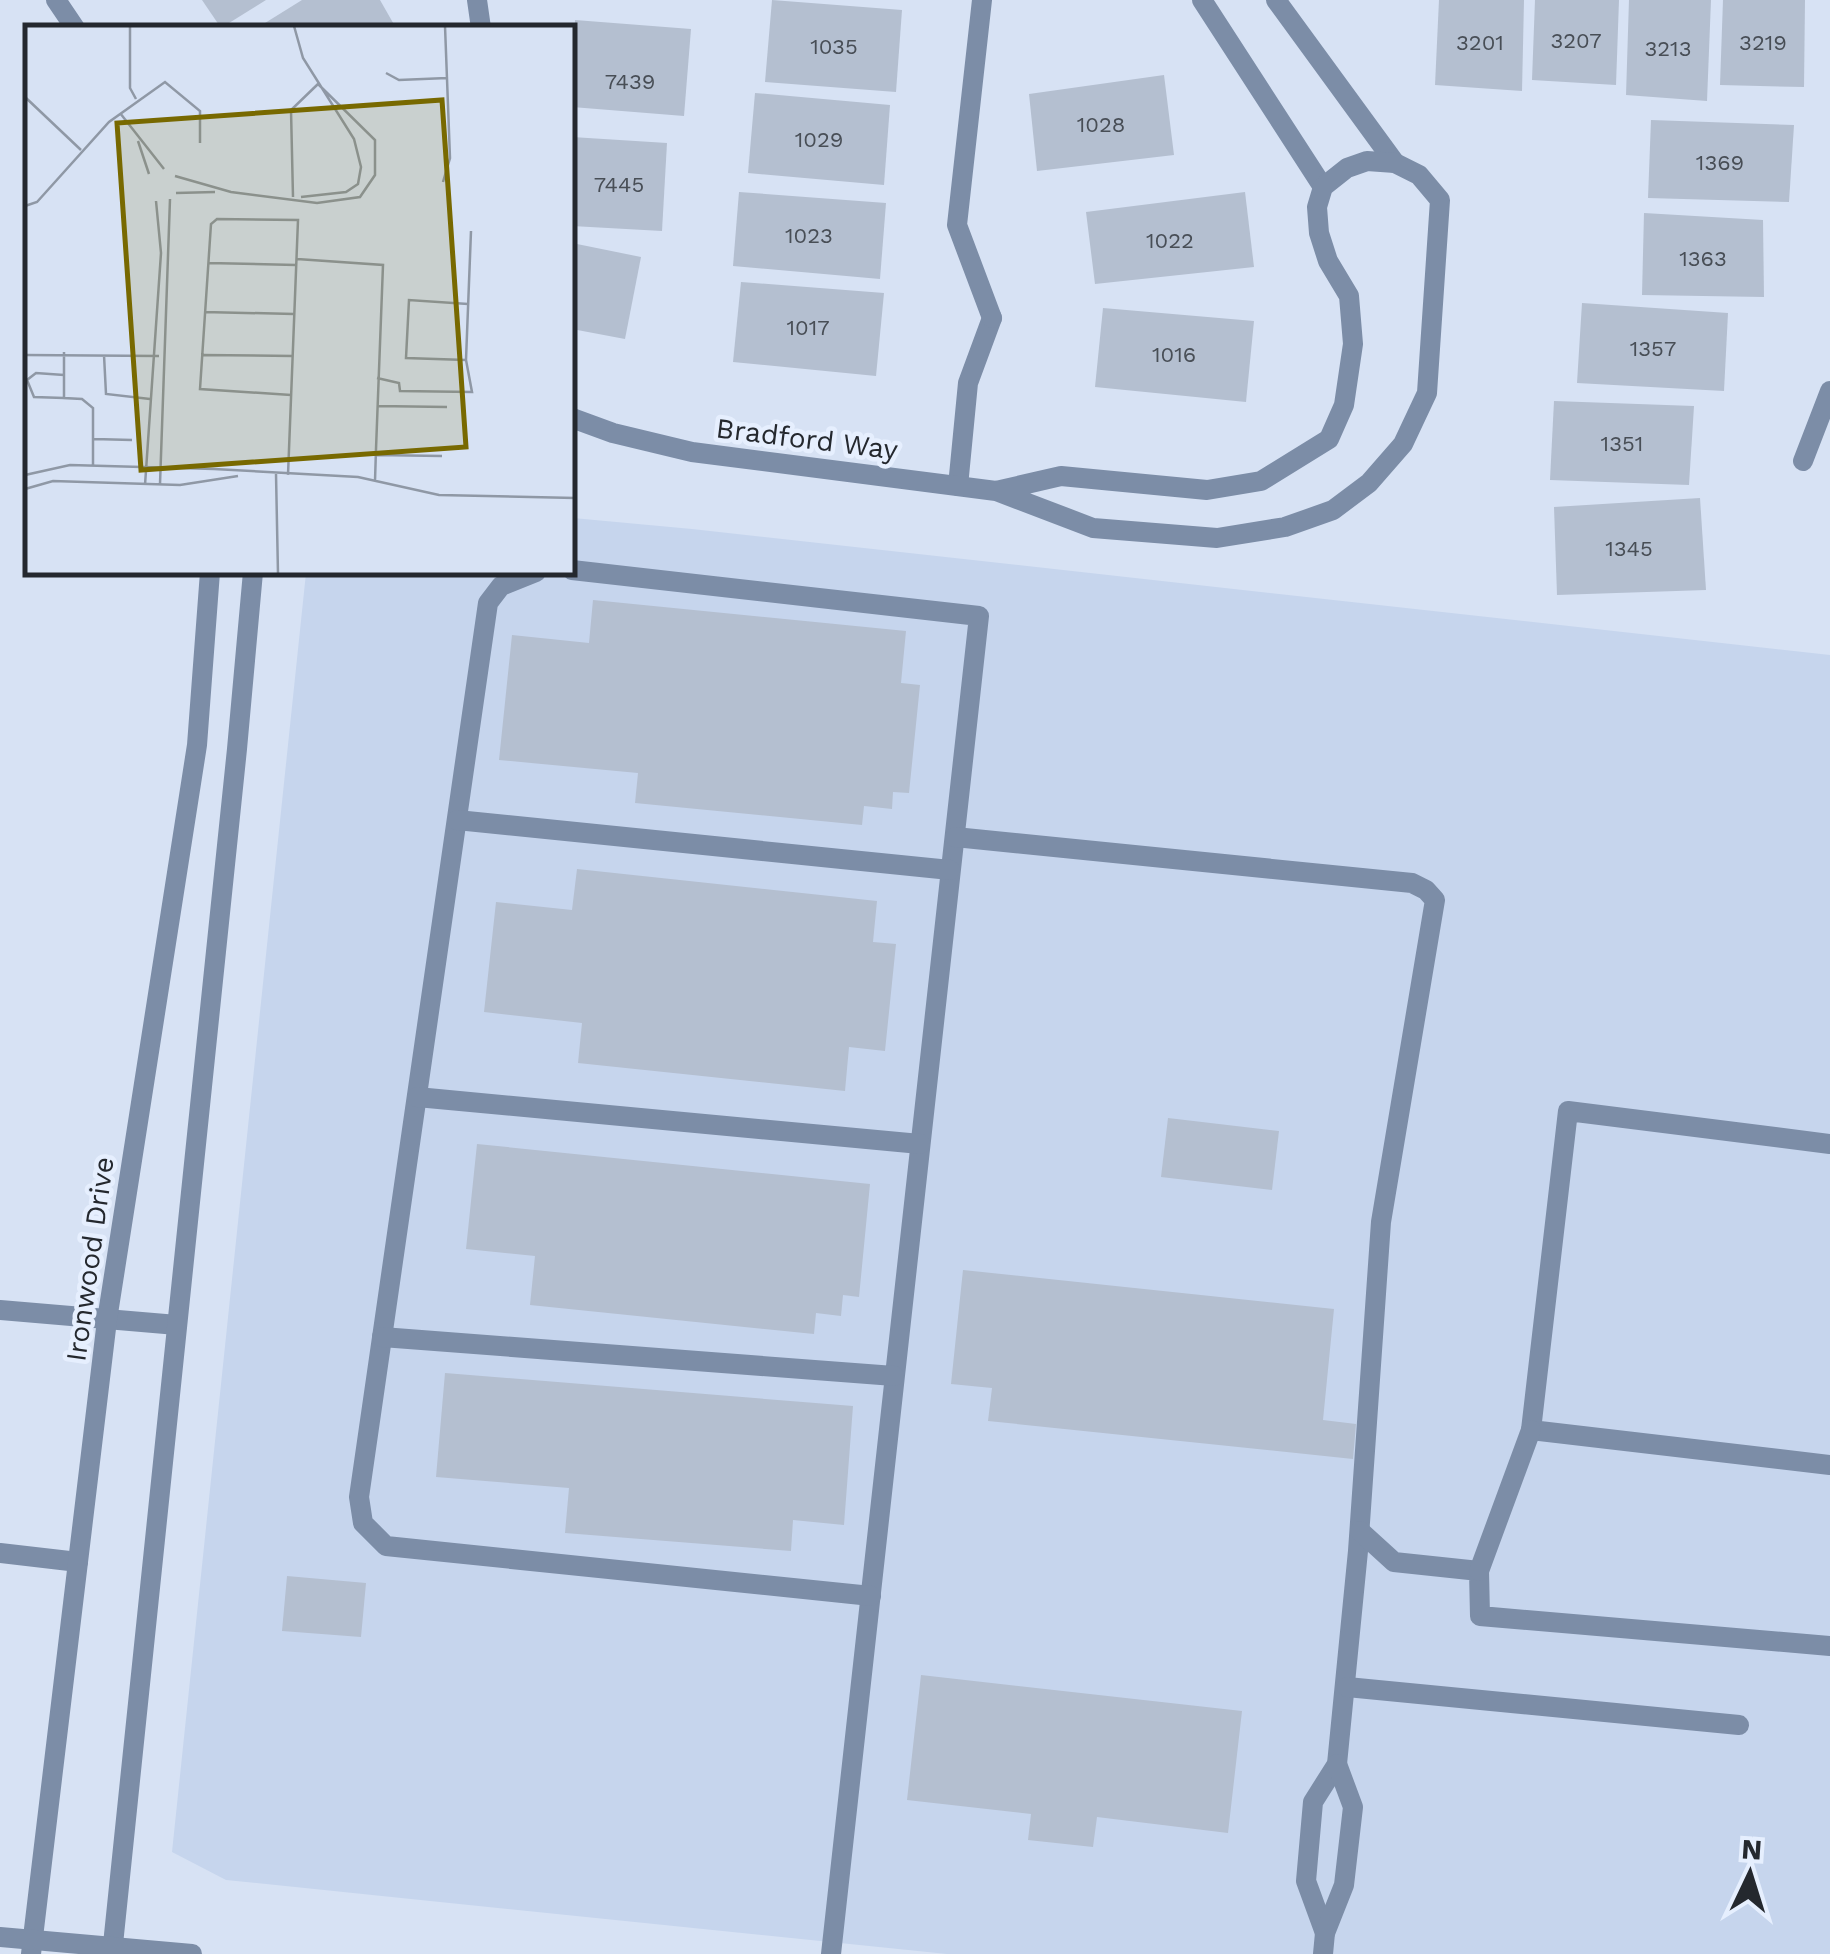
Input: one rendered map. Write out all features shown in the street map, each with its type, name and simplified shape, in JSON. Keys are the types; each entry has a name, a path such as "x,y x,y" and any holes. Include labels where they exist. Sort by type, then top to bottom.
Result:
{"street":[{"path":"56,0 73,25"},
{"path":"476,0 480,25"},
{"path":"958,486 968,383 992,318 957,225 982,0"},
{"path":"1202,0 1323,187 1347,168 1367,161 1395,163"},
{"name":"Bradford Way","path":"575,419 612,433 692,452 996,491 1093,528 1217,538 1285,527 1333,510 1369,483 1403,444 1427,393 1440,200 1419,175 1395,163 1276,0"},
{"name":"Bradford Way","path":"996,491 1061,476 1208,490 1260,482 1329,439 1344,405 1353,344 1349,296 1328,261 1320,233 1317,207 1323,187"},
{"path":"1804,461 1830,390"},
{"name":"Bradford Way","path":"575,430 612,433"},
{"path":"575,570 979,616 831,1954"},
{"name":"Ironwood Drive","path":"32,1947 107,1320 197,745 210,575"},
{"path":"112,1950 236,769 253,575"},
{"path":"528,575 501,586 488,603 360,1497 363,1524 386,1546 870,1596"},
{"path":"457,820 950,870"},
{"path":"955,837 1412,883 1435,900 1381,1222 1360,1530 1338,1764 1352,1807 1344,1885 1324,1944"},
{"path":"417,1097 920,1144"},
{"path":"1830,1144 1568,1111 1531,1430 1479,1571 1480,1616 1830,1646"},
{"path":"0,1310 177,1325"},
{"path":"382,1337 894,1376"},
{"path":"1531,1430 1830,1465"},
{"path":"1360,1530 1394,1562 1479,1571"},
{"path":"0,1553 78,1562"},
{"path":"1347,1687 1738,1725"},
{"path":"1324,1944 1306,1881 1314,1802 1338,1764"},
{"path":"0,1937 32,1947 192,1954"}],"shaded area":[{"path":"575,518 1830,655 1830,1954 947,1954 226,1880 172,1852 306,575 575,575"}],"building":[{"path":"202,0 266,0 226,25 219,25"},
{"path":"302,0 380,0 394,25 262,25"},
{"path":"772,0 902,10 896,92 765,82"},
{"path":"1439,0 1524,0 1522,91 1435,85"},
{"path":"1535,0 1619,0 1616,85 1532,80"},
{"path":"1629,0 1711,0 1707,101 1626,95"},
{"path":"1723,0 1805,0 1804,87 1720,85"},
{"path":"575,20 691,29 684,116 575,107"},
{"path":"1164,75 1174,155 1037,171 1029,94"},
{"path":"755,93 890,105 884,185 748,173"},
{"path":"1651,120 1794,125 1789,202 1648,198"},
{"path":"575,137 667,143 662,231 575,226"},
{"path":"739,192 886,203 880,279 733,266"},
{"path":"1245,192 1254,267 1095,284 1086,212"},
{"path":"1644,213 1763,220 1764,297 1642,295"},
{"path":"575,244 641,257 625,339 575,330"},
{"path":"741,282 884,293 876,376 733,362"},
{"path":"1582,303 1728,313 1724,391 1577,383"},
{"path":"1103,308 1254,321 1246,402 1095,387"},
{"path":"1554,401 1694,406 1689,485 1550,480"},
{"path":"1700,498 1706,590 1557,595 1554,507"},
{"path":"593,600 906,631 901,683 920,685 909,793 893,792 892,809 864,806 862,825 635,803 638,773 499,760 512,635 589,643"},
{"path":"577,869 877,901 873,942 896,944 885,1051 849,1047 845,1091 578,1063 582,1023 484,1012 496,902 572,910"},
{"path":"1168,1118 1279,1131 1272,1190 1161,1177"},
{"path":"477,1144 870,1184 859,1297 843,1295 841,1316 816,1313 814,1334 530,1305 535,1256 466,1249"},
{"path":"963,1270 1334,1309 1323,1420 1356,1424 1353,1459 988,1421 992,1388 951,1384"},
{"path":"445,1373 853,1406 844,1525 793,1520 791,1551 565,1533 569,1488 436,1477"},
{"path":"287,1576 366,1583 361,1637 282,1631"},
{"path":"921,1675 1242,1711 1228,1833 1097,1817 1093,1847 1028,1840 1031,1814 907,1800"}]}
